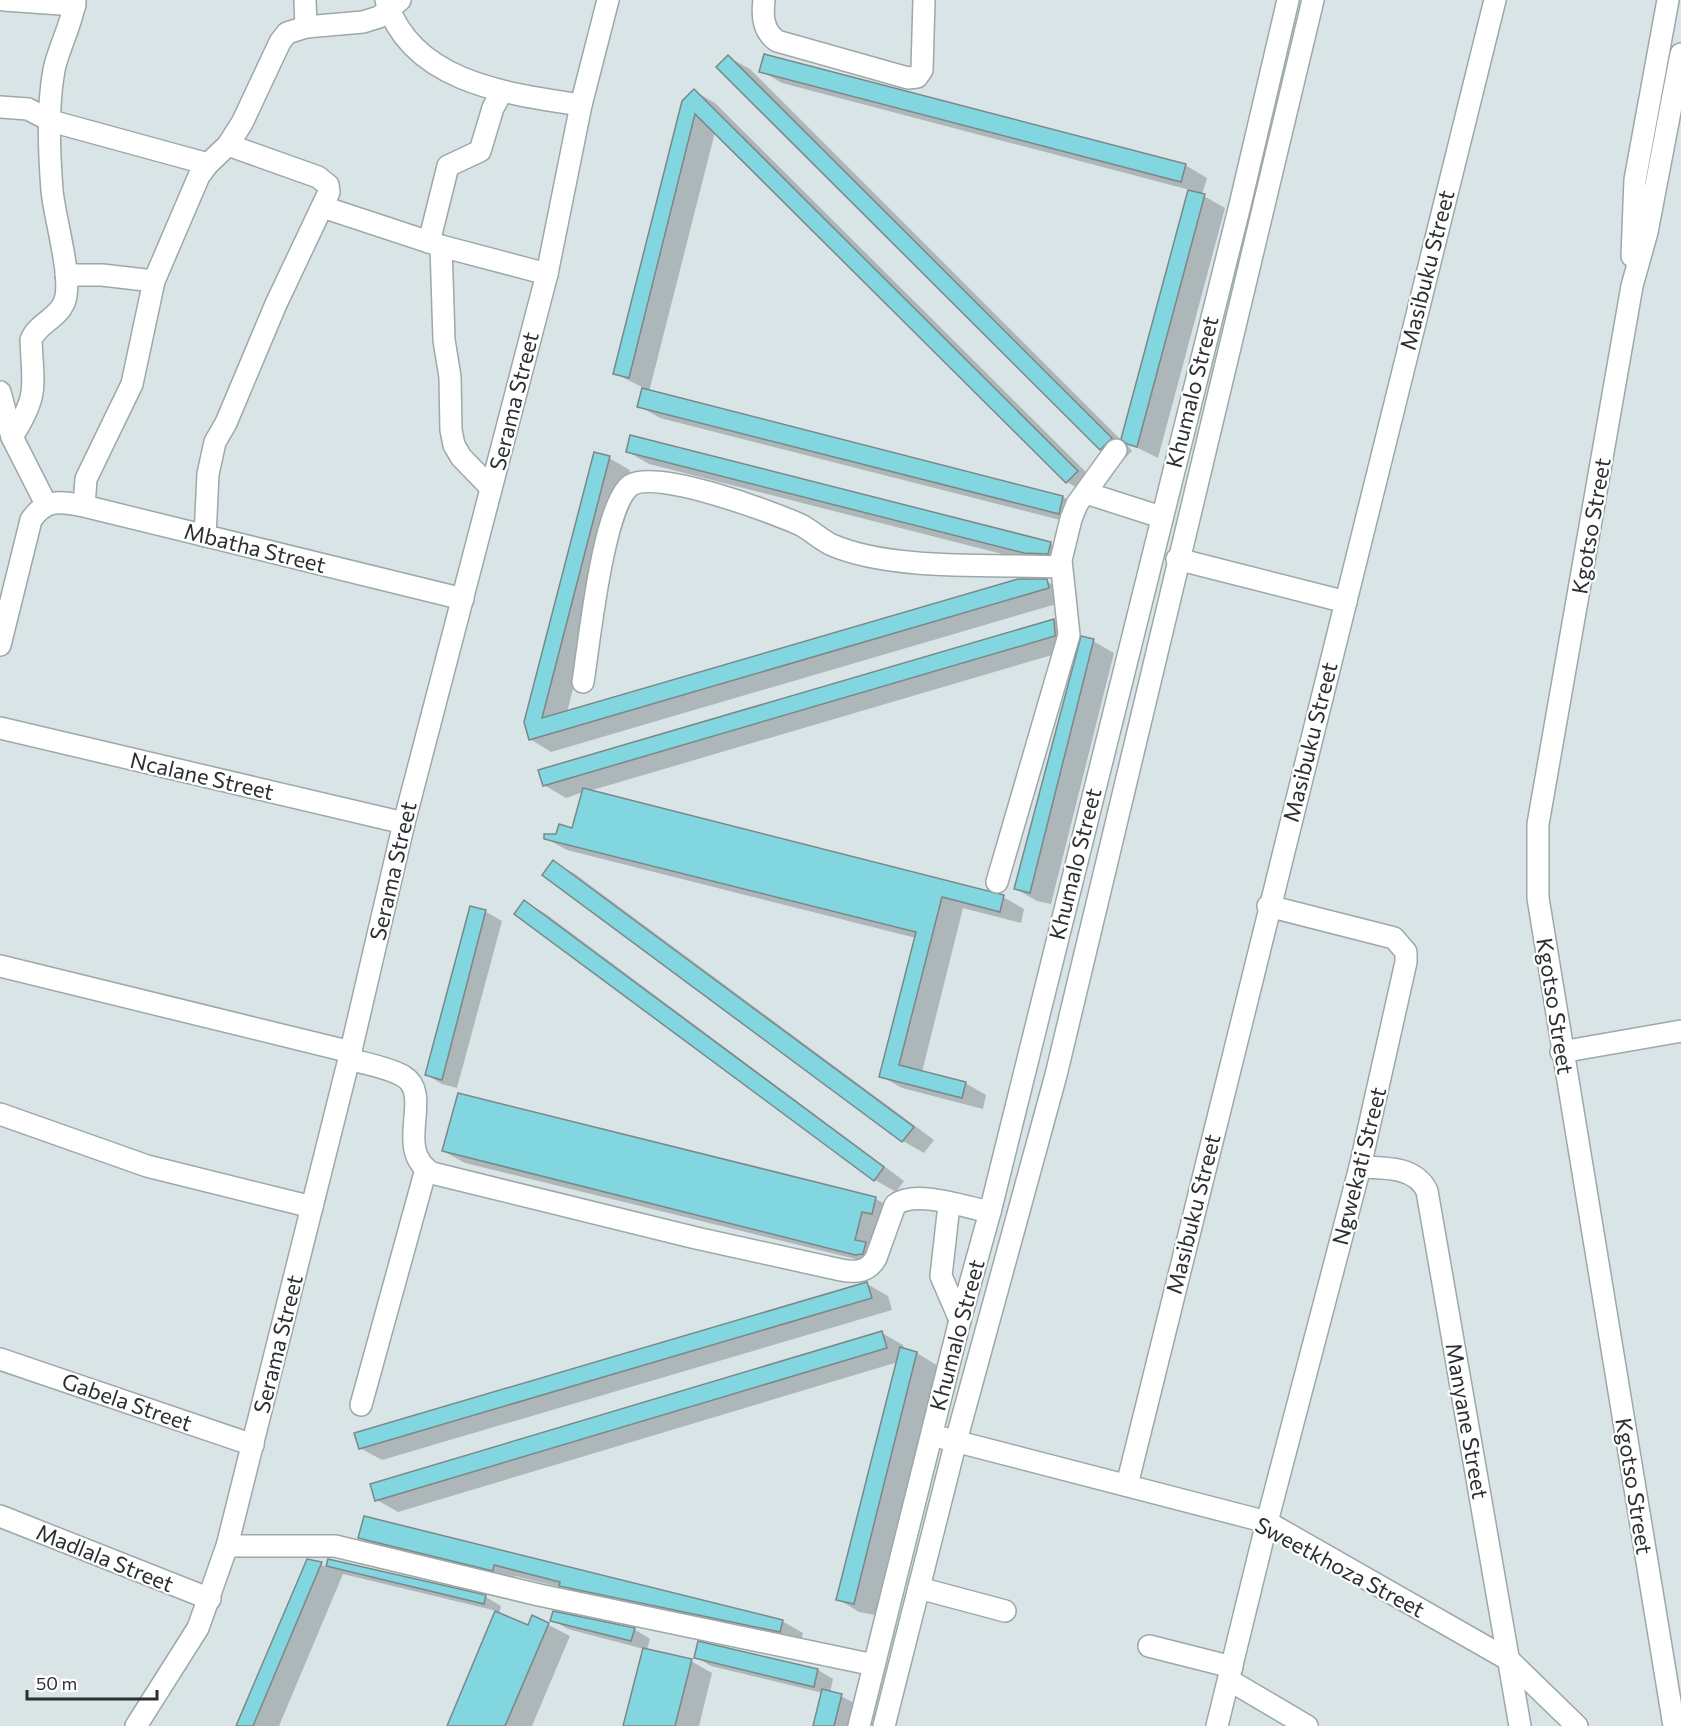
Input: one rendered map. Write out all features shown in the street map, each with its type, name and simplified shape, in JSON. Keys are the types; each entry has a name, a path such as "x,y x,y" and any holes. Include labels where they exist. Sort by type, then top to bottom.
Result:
{"street":[{"path":"4,0 75,2 54,74 51,121 52,192 66,275 64,303 34,332 31,340 34,392 32,403 12,437"},
{"path":"304,0 306,27"},
{"name":"Serama Street","path":"136,1726 188,1645 210,1599 227,1546 350,1055 404,823 547,274 581,105 609,0"},
{"path":"764,0 764,23 771,36 777,41 908,78 917,77 922,70 924,0"},
{"name":"Khumalo Street","path":"859,1726 960,1320 990,1212 1181,433 1240,205 1288,0"},
{"name":"Khumalo Street","path":"884,1726 956,1441 1056,1075 1313,0"},
{"name":"Masibuku Street","path":"1127,1485 1495,0"},
{"name":"Kgotso Street","path":"1632,286 1635,180 1668,0"},
{"path":"84,506 86,479 132,384 154,281 199,176 228,145 242,123 280,42 287,33 306,27 355,24 379,17 391,3 403,34 441,68 501,93 581,105"},
{"path":"1656,62 1680,62"},
{"name":"Kgotso Street","path":"1674,1726 1538,898 1538,824 1632,286 1647,232 1680,62"},
{"path":"492,488 461,457 454,445 451,430 450,376 444,340 435,244 448,166 480,151 493,108 501,93"},
{"path":"0,107 28,109 51,121 208,164"},
{"path":"206,536 208,474 215,442 226,423 272,313 329,192 324,181 228,145"},
{"path":"323,207 435,244 547,274"},
{"path":"66,275 102,274 154,281"},
{"path":"0,392 12,437 46,504 31,520 0,645"},
{"path":"1181,433 1196,482"},
{"path":"997,882 1069,635 1061,567 1071,519 1077,504 1116,450"},
{"path":"584,682 606,537 619,501 630,486 645,480 684,485 771,513 803,526 832,545 893,561 1061,567"},
{"path":"1086,493 1161,517"},
{"name":"Mbatha Street","path":"46,504 56,501 84,506 463,599"},
{"path":"1178,559 1346,602"},
{"name":"Ncalane Street","path":"0,728 404,823"},
{"name":"Ngwekati Street","path":"1217,1726 1267,1522 1360,1167 1404,978 1406,952 1400,942 1385,935 1269,906"},
{"path":"0,966 350,1055 396,1073 408,1081 415,1105 413,1146 416,1156 426,1169 442,1175 696,1238 851,1272 866,1269 872,1264 895,1205 902,1199 917,1197 990,1212"},
{"path":"1562,1052 1681,1031"},
{"path":"0,1114 147,1166 312,1207"},
{"name":"Manyane Street","path":"1360,1167 1405,1172 1423,1182 1427,1191 1520,1726"},
{"path":"361,1405 426,1169"},
{"path":"949,1204 941,1276 960,1320"},
{"name":"Gabela Street","path":"0,1359 253,1445"},
{"name":"Sweetkhoza Street","path":"931,1435 1267,1522 1509,1660 1576,1726"},
{"name":"Madlala Street","path":"0,1516 210,1599"},
{"path":"227,1546 335,1546 539,1595 874,1665"},
{"path":"919,1588 1005,1611"},
{"path":"1149,1646 1230,1674 1306,1726"}],"building":[{"path":"764,54 1186,164 1181,182 759,72"},
{"path":"728,55 1112,438 1100,450 716,67"},
{"path":"694,89 1078,471 1066,483 695,114 629,378 613,374 682,101"},
{"path":"1188,190 1205,194 1137,447 1121,439"},
{"path":"642,388 1063,496 1059,514 637,407"},
{"path":"630,435 1051,542 1048,554 1024,553 626,452"},
{"path":"594,452 610,456 542,718 1018,579 1047,579 1049,588 529,740 524,722"},
{"path":"1054,619 1055,636 543,786 538,770"},
{"path":"1081,636 1094,639 1030,893 1014,889"},
{"path":"583,788 1004,895 1000,912 942,897 899,1065 966,1082 962,1098 879,1077 916,932 544,839 544,834 556,834 559,824 572,828"},
{"path":"553,860 914,1127 902,1142 542,875"},
{"path":"524,900 884,1167 874,1181 514,914"},
{"path":"470,906 486,910 442,1080 425,1075"},
{"path":"458,1093 876,1197 872,1214 862,1212 855,1240 866,1242 863,1254 855,1255 442,1151"},
{"path":"867,1282 872,1298 359,1449 354,1433"},
{"path":"882,1331 887,1348 375,1501 370,1484"},
{"path":"900,1347 917,1352 854,1604 836,1600"},
{"path":"364,1516 783,1620 780,1632 559,1586 560,1582 494,1565 493,1571 358,1538"},
{"path":"307,1559 322,1562 253,1726 236,1726"},
{"path":"328,1559 486,1595 484,1604 326,1566"},
{"path":"495,1611 528,1625 532,1615 549,1623 505,1726 447,1726"},
{"path":"553,1611 635,1628 631,1641 550,1621"},
{"path":"698,1641 818,1669 814,1687 694,1658"},
{"path":"643,1648 692,1659 675,1726 623,1726"},
{"path":"822,1689 842,1694 834,1726 813,1726"}]}
